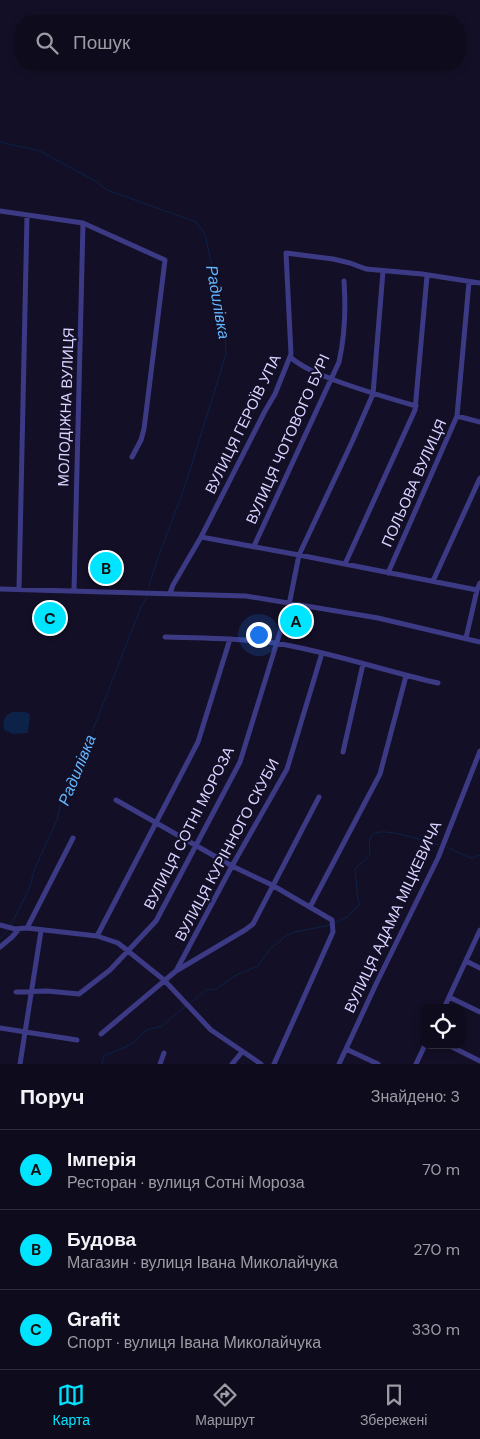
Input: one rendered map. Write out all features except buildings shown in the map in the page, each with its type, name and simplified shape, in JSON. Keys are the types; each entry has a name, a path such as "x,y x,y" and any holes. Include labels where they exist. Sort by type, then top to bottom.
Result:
{"street":[{"path":"0,211 83,223 165,260 144,429 141,440 132,457"},
{"path":"19,589 27,216"},
{"name":"МОЛОДІЖНА ВУЛИЦЯ","path":"74,591 83,223"},
{"name":"ВУЛИЦЯ ГЕРОЇВ УПА","path":"170,593 172,585 201,537 275,394 290,357 286,253 350,262 364,269 383,271"},
{"path":"383,271 480,284"},
{"name":"ВУЛИЦЯ СОТНІ МОРОЗА","path":"16,992 79,994 110,970 129,951 156,921 240,762 289,603 300,555 372,394 383,271"},
{"path":"344,564 416,406 427,276"},
{"name":"ВУЛИЦЯ ЧОТОВОГО БУРІ","path":"254,546 339,362 343,344 346,310 344,281"},
{"name":"ПОЛЬОВА ВУЛИЦЯ","path":"388,573 457,416 469,282"},
{"path":"290,357 304,367 331,379 372,394 416,406"},
{"path":"457,416 480,422"},
{"path":"433,581 480,478"},
{"path":"201,537 477,590"},
{"path":"466,638 480,583"},
{"path":"0,589 246,596 378,618 480,642"},
{"path":"165,637 276,644 322,653 438,684"},
{"path":"97,936 198,742 230,640"},
{"name":"ВУЛИЦЯ КУРІННОГО СКУБИ","path":"176,971 232,866 287,770 322,653"},
{"path":"342,752 363,664"},
{"path":"310,907 380,774 406,676"},
{"name":"ВУЛИЦЯ АДАМА МІЦКЕВИЧА","path":"339,1064 443,846 480,751"},
{"path":"101,1034 176,971 248,928 255,920 319,797"},
{"path":"116,800 232,866 331,918 333,923 332,934 274,1064"},
{"path":"27,928 74,838"},
{"path":"0,926 97,936 118,942 164,980 207,1027 261,1064"},
{"path":"0,947 12,938 19,929"},
{"path":"446,1004 480,930"},
{"path":"20,1064 41,931"},
{"path":"466,961 480,968"},
{"path":"449,997 480,1012"},
{"path":"0,1028 77,1040"},
{"path":"346,1049 378,1064"},
{"path":"416,1064 423,1049"},
{"path":"456,1049 480,1061"},
{"path":"232,1064 242,1052"},
{"path":"160,1064 164,1053"}],"water":[{"path":"13,712 30,714 28,733 13,734 4,730 4,719"}],"waterway":[{"name":"Радилівка","path":"0,142 40,151 97,182 107,190 196,222 205,234 225,327 226,354 185,486 149,586"},
{"name":"Радилівка","path":"10,927 29,889 35,868 57,820 60,806 69,791 141,607 147,597"},
{"path":"334,923 347,917 360,904 355,869 370,855 372,835 377,832 394,833 439,845"},
{"path":"447,847 472,858 480,855"},
{"path":"190,1003 206,990 216,989 236,975 258,966 270,949 286,936 295,932 330,925"},
{"name":"Радилівка","path":"0,939 8,930"},
{"path":"102,1064 104,1056 130,1045 146,1030 162,1026 186,1006"}],"place":[{"name":"Будова","path":"106,568"},
{"name":"Grafit","path":"50,618"},
{"name":"Імперія","path":"296,621"}]}
